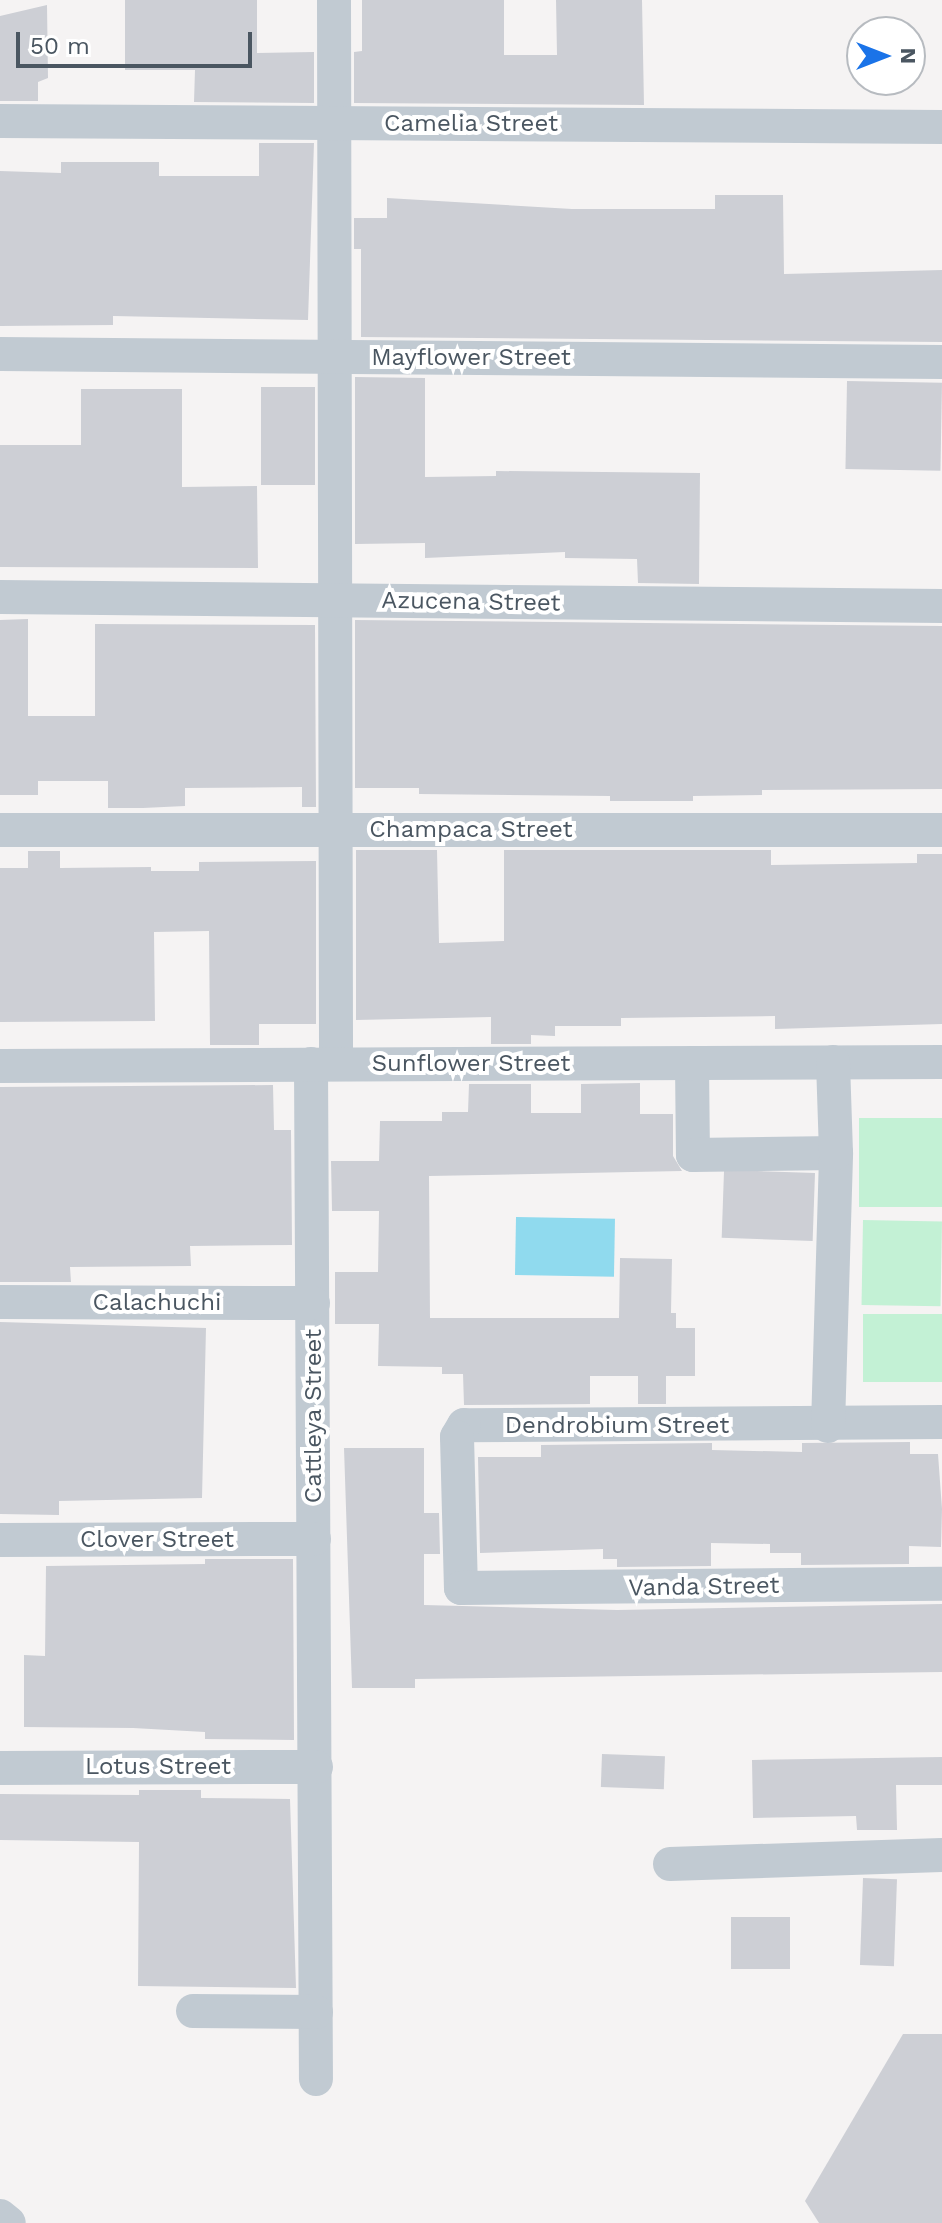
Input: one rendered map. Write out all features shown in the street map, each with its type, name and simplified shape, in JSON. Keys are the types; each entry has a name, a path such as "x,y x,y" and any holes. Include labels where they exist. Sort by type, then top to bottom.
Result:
{"street":[{"name":"Cattleya Street","path":"316,2079 313,1303 336,830 334,0"},
{"name":"Camelia Street","path":"0,121 942,127"},
{"name":"Mayflower Street","path":"0,354 942,362"},
{"name":"Azucena Street","path":"0,597 942,606"},
{"name":"Champaca Street","path":"0,830 942,830"},
{"path":"828,1426 836,1153 833,1062"},
{"name":"Sunflower Street","path":"0,1066 942,1062"},
{"path":"692,1063 693,1155 836,1153"},
{"name":"Calachuchi","path":"0,1302 313,1303"},
{"name":"Dendrobium Street","path":"466,1589 458,1583 457,1437 464,1425 828,1426 942,1422"},
{"name":"Clover Street","path":"0,1540 314,1539"},
{"name":"Vanda Street","path":"466,1589 942,1584"},
{"name":"Lotus Street","path":"0,1768 316,1767"},
{"path":"670,1864 942,1855"},
{"path":"193,2011 316,2012"},
{"path":"0,2216 9,2223"}],"green space":[{"path":"859,1118 942,1118 942,1207 859,1207"},
{"path":"863,1220 942,1221 941,1306 862,1305"},
{"path":"863,1314 942,1314 942,1382 863,1382"}],"water":[{"path":"516,1217 615,1219 614,1277 515,1275"}],"building":[{"path":"125,0 257,0 257,53 314,52 314,103 194,102 195,70 125,70"},
{"path":"362,0 504,0 504,55 557,55 556,0 642,0 644,105 354,103 354,52 362,51"},
{"path":"47,5 48,78 38,82 38,101 0,101 0,16"},
{"path":"259,143 314,143 308,320 113,316 113,325 0,326 0,171 61,173 61,162 159,162 159,176 259,176"},
{"path":"715,195 783,195 784,274 942,270 942,342 361,337 361,249 354,249 354,218 387,218 387,198 572,209 715,209"},
{"path":"355,377 425,378 425,477 496,476 496,471 700,473 699,584 638,583 637,559 565,558 565,552 425,558 425,543 355,544"},
{"path":"847,381 942,383 940,471 845,469"},
{"path":"261,387 315,387 315,485 261,485"},
{"path":"81,389 182,389 182,487 257,486 258,568 0,567 0,445 81,445"},
{"path":"28,619 28,716 95,716 95,624 315,625 316,807 302,807 302,787 185,788 185,806 143,808 108,808 108,781 38,781 38,795 0,795 0,620"},
{"path":"355,620 942,626 942,789 762,790 762,795 693,796 693,801 610,801 610,796 419,794 419,788 355,788"},
{"path":"356,850 437,850 439,943 504,941 504,850 771,850 771,865 917,863 917,854 942,854 942,1024 775,1029 775,1016 621,1018 621,1026 555,1026 555,1036 531,1035 531,1044 491,1044 491,1017 356,1020"},
{"path":"28,851 60,851 60,868 151,867 151,871 199,871 199,862 316,861 316,1024 259,1024 259,1045 210,1045 209,931 154,932 155,1021 0,1022 0,868 28,868"},
{"path":"640,1083 640,1114 673,1114 673,1156 682,1171 429,1176 430,1318 619,1318 620,1258 672,1259 671,1313 676,1313 676,1328 695,1328 695,1376 666,1376 666,1404 638,1404 638,1376 590,1376 590,1404 464,1405 463,1374 442,1374 442,1367 378,1366 379,1324 335,1324 335,1272 378,1272 379,1211 332,1211 331,1161 379,1161 380,1121 442,1121 442,1112 468,1112 469,1084 531,1084 531,1113 581,1113 581,1084"},
{"path":"273,1085 274,1130 291,1130 292,1245 190,1246 191,1266 70,1267 71,1282 0,1282 0,1087"},
{"path":"724,1170 815,1173 813,1241 722,1238"},
{"path":"0,1322 206,1328 202,1498 59,1501 59,1515 0,1514"},
{"path":"910,1442 910,1454 938,1454 942,1509 941,1547 909,1546 909,1564 801,1565 801,1553 770,1553 770,1544 711,1543 711,1566 617,1567 617,1559 603,1559 603,1549 480,1553 478,1457 541,1457 541,1445 712,1443 712,1450 802,1452 802,1443"},
{"path":"344,1448 424,1448 424,1513 439,1513 440,1554 424,1554 424,1605 617,1610 942,1604 942,1672 415,1679 415,1688 352,1688"},
{"path":"205,1559 293,1559 294,1740 205,1739 205,1732 133,1728 24,1727 24,1655 45,1656 46,1566 205,1564"},
{"path":"602,1754 665,1756 664,1789 601,1787"},
{"path":"942,1757 942,1785 896,1785 897,1830 857,1830 856,1816 753,1818 752,1760"},
{"path":"139,1790 201,1790 201,1798 290,1799 296,1988 138,1986 139,1842 0,1840 0,1794 139,1795"},
{"path":"863,1878 897,1879 894,1966 860,1965"},
{"path":"731,1917 790,1917 790,1969 731,1969"},
{"path":"903,2034 942,2034 942,2223 819,2223 805,2201"}]}
